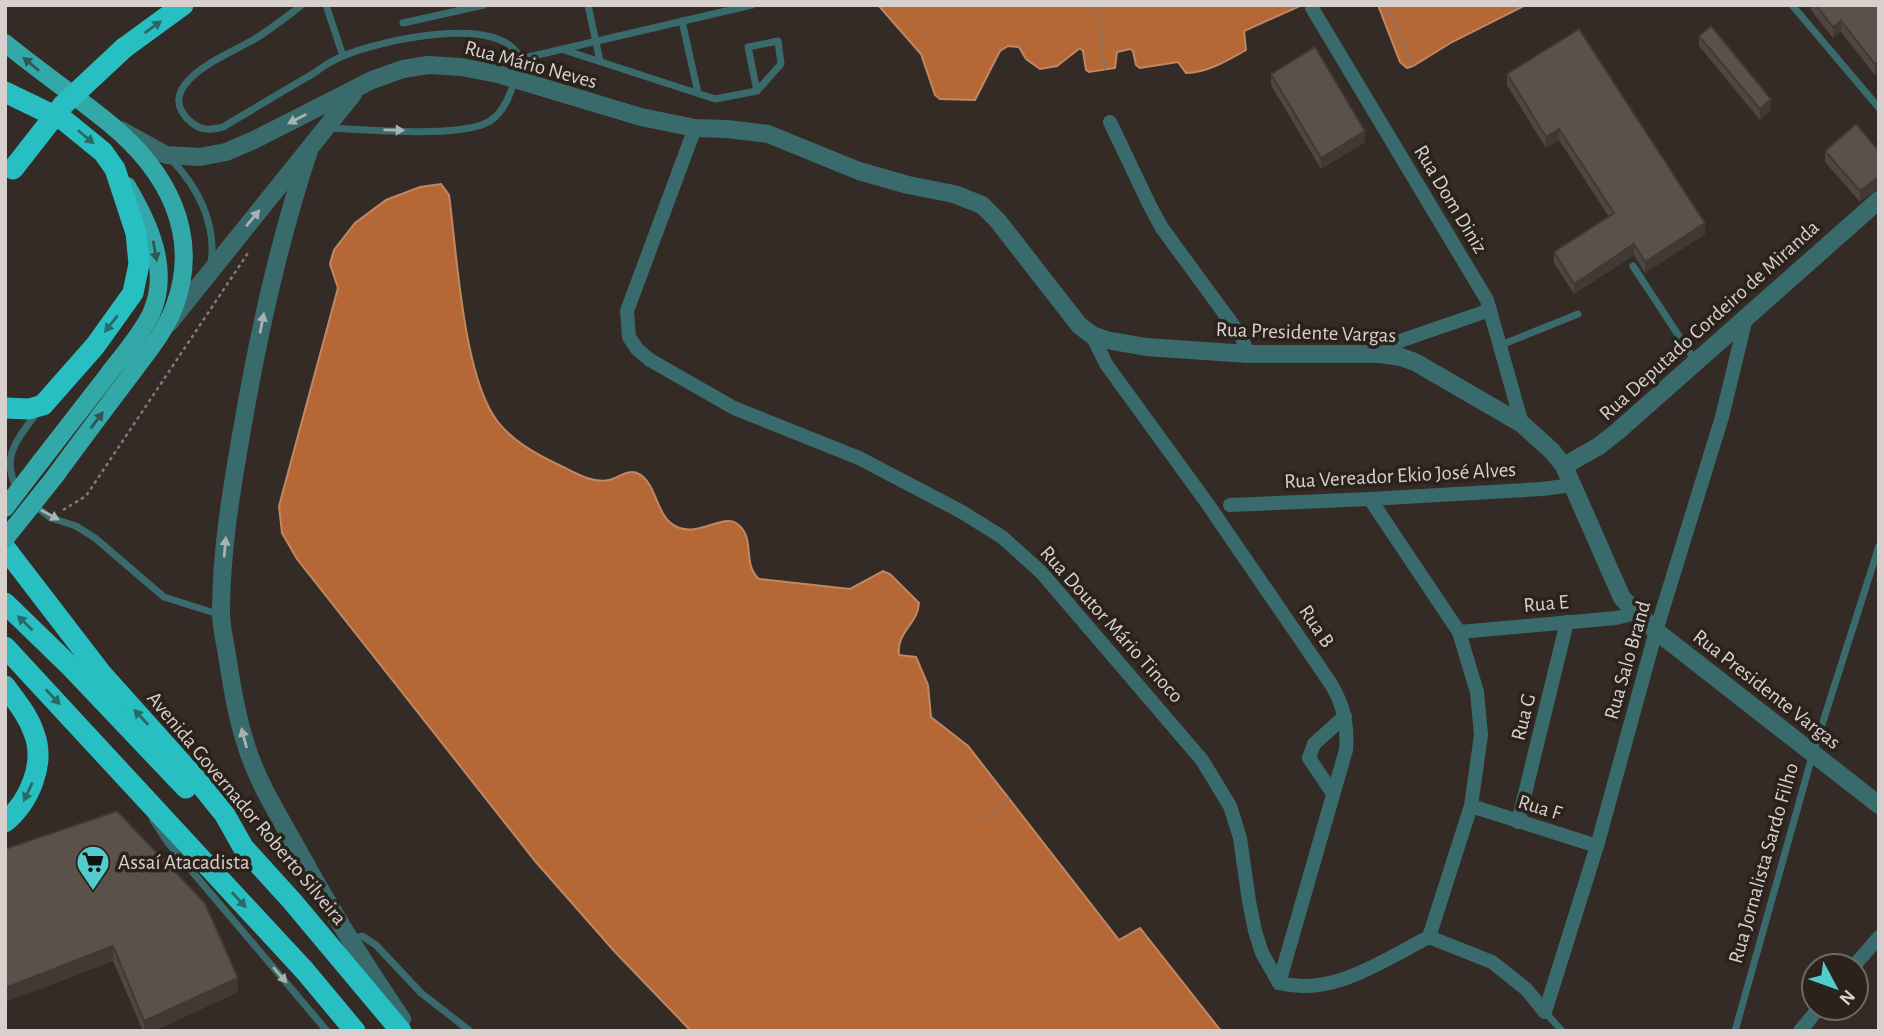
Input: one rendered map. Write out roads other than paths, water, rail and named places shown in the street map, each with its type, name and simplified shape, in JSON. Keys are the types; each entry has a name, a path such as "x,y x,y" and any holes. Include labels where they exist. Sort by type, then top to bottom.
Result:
{"highway":[{"path":"9,175 63,105 124,48 183,5"},
{"path":"5,92 65,121 103,152 115,169 136,233 139,264 132,293 94,346 43,405 29,409 5,408"},
{"name":"Avenida Governador Roberto Silveira","path":"5,548 101,673 204,788 225,815 243,847 401,1031"},
{"path":"5,603 71,667 243,847"},
{"path":"5,647 304,971 342,1026"},
{"path":"5,686 26,714 36,736 38,753 36,774 27,797 17,812 5,822"}],"main road":[{"path":"5,43 112,125 146,160 165,184 177,209 185,263 174,308 152,345 5,539"},
{"path":"5,508 139,334 151,312 158,274 156,249 148,224 115,169"}],"street":[{"name":"Rua Dom Diniz","path":"1312,8 1487,300 1522,424"},
{"name":"Rua Mário Neves","path":"112,125 166,155 200,157 226,152 254,141 372,80 403,69 428,65 461,67 514,79 641,117 695,128"},
{"name":"Rua Mário Neves","path":"152,345 358,88"},
{"path":"1110,122 1163,228 1241,337 1248,354"},
{"name":"Rua Presidente Vargas","path":"695,128 727,128 768,134 859,170 908,185 954,194 982,205 1013,239 1071,315 1093,335 1106,340 1146,347 1248,354 1380,354 1415,362 1522,424 1552,451 1564,466 1622,598 1656,631 1879,805"},
{"name":"Rua Doutor Mário Tinoco","path":"695,128 627,311 629,337 637,349 673,374 734,408 859,458 962,512 1002,537 1041,572 1202,760 1230,806 1240,838 1255,931 1262,953 1279,983"},
{"name":"Avenida Governador Roberto Silveira","path":"309,151 292,201 252,371 225,544 221,615 235,707 247,750 270,801 350,940 410,1031"},
{"name":"Rua Deputado Cordeiro de Miranda","path":"1564,466 1609,439 1879,200"},
{"path":"1380,354 1396,342 1490,310"},
{"name":"Rua Salo Brand","path":"1545,1012 1597,846 1656,631 1722,417 1746,318"},
{"name":"Rua B","path":"1093,335 1106,365 1207,503 1331,684 1345,716 1346,750 1279,983"},
{"name":"Rua Vereador Ekio José Alves","path":"1230,505 1542,489 1572,485"},
{"path":"1279,983 1305,988 1326,984 1351,976 1429,937 1471,806 1481,735 1477,692 1460,632 1370,499"},
{"name":"Rua E","path":"1460,632 1616,618 1636,613"},
{"name":"Rua G","path":"1518,822 1567,622"},
{"path":"1332,792 1309,758 1314,744 1345,716"},
{"name":"Rua F","path":"1471,806 1597,846"},
{"path":"1429,937 1492,962 1526,989 1545,1012"},
{"path":"1873,954 1879,937"}],"lane":[{"path":"302,5 255,39 189,78 182,88 179,101 183,114 200,128 211,130 223,127 343,56 406,38 460,33 478,35 507,43 520,58 501,110 490,121 474,127 441,131 326,128"},
{"path":"326,5 343,56"},
{"path":"403,23 484,5"},
{"path":"588,5 600,61"},
{"path":"1792,5 1879,108"},
{"path":"520,58 747,6"},
{"path":"682,21 698,93"},
{"path":"561,49 715,99 757,91 780,64 778,41 748,47 757,91"},
{"path":"166,155 184,173 198,193 211,247 210,271"},
{"path":"1633,266 1697,363"},
{"path":"1501,345 1578,314"},
{"path":"43,405 8,455 6,463 9,475 20,494 51,518 76,526 96,538 164,597 221,615"},
{"name":"Rua Jornalista Sardo Filho","path":"1735,1031 1812,753 1879,546"},
{"path":"350,940 362,936 376,945 421,993 470,1031"},
{"path":"1545,1012 1562,1031"}],"place":[{"name":"Assaí Atacadista","path":"93,892"}]}
